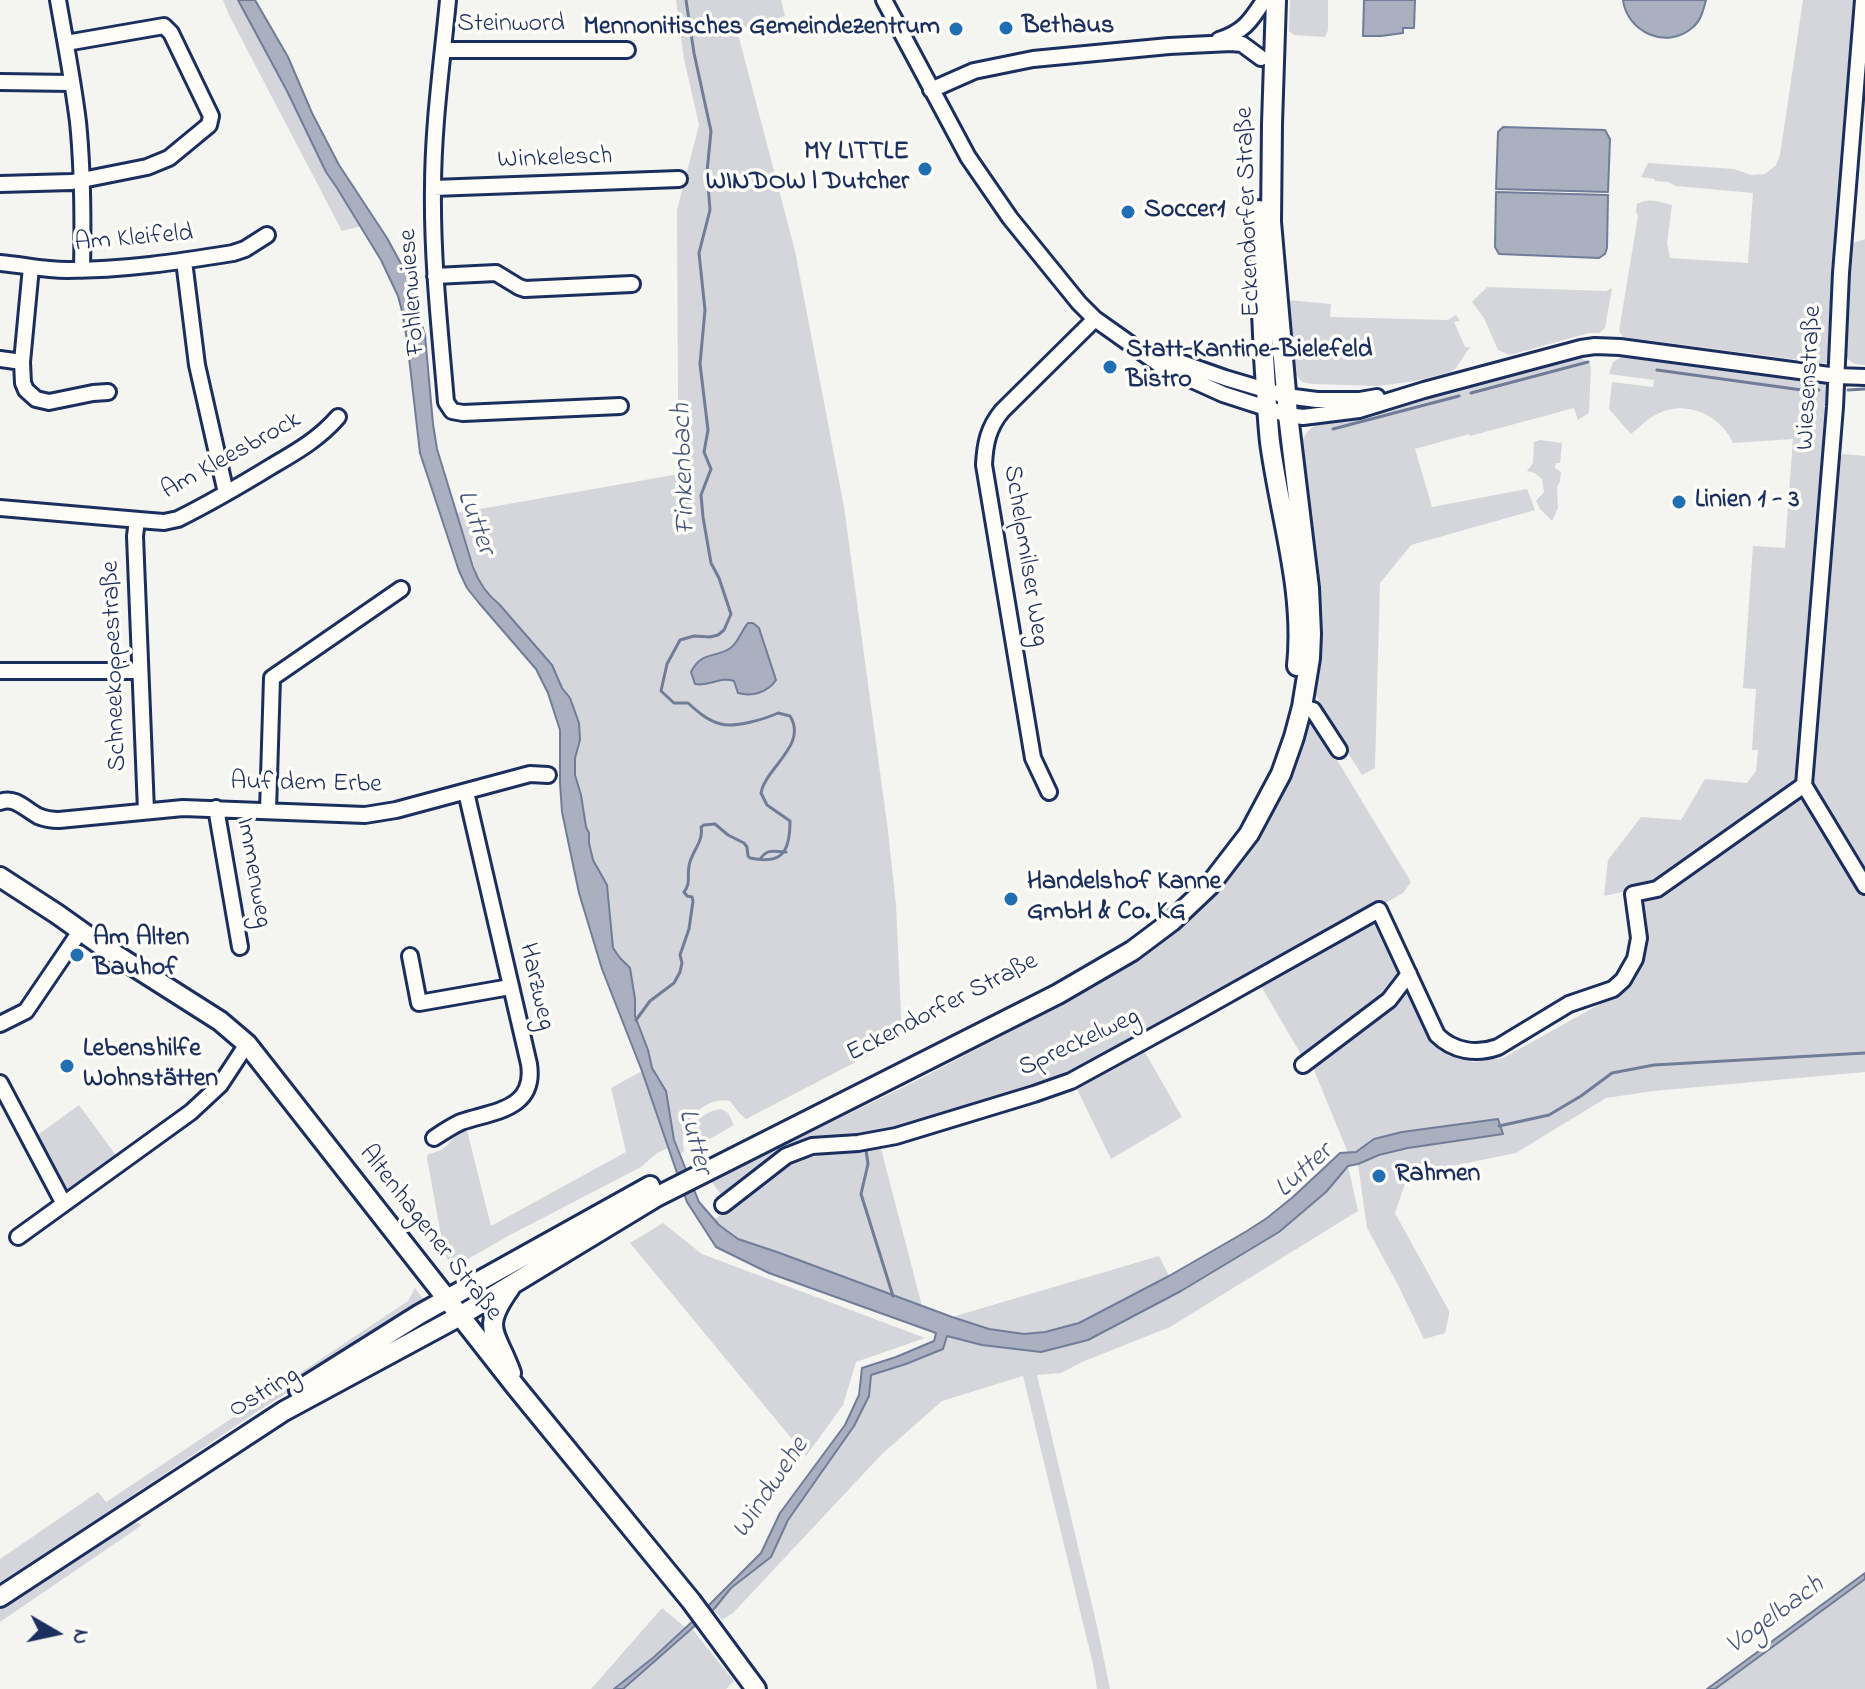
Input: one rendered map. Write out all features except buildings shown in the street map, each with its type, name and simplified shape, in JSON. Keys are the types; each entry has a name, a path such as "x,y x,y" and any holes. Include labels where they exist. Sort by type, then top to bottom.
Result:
{"main road":[{"name":"Eckendorfer Straße","path":"448,1299 1054,983 1124,941 1163,912 1200,878 1238,830 1255,801 1281,741 1290,708 1298,655 1296,587 1277,484 1267,398 1260,238 1261,58 1267,1"},
{"name":"Eckendorfer Straße","path":"707,1164 1058,994 1132,951 1172,921 1209,886 1249,834 1281,774 1302,707 1311,634 1310,600 1275,285 1267,1"},
{"name":"Altenhagener Straße","path":"0,877 220,1021 247,1044 516,1387 691,1601 756,1689"},
{"name":"Eckendorfer Straße","path":"460,1316 653,1192"},
{"path":"513,1284 499,1304 492,1326 516,1387"},
{"name":"Ostring","path":"105,1529 178,1472 278,1403 448,1299"},
{"name":"Ostring","path":"0,1597 284,1411 460,1316"}],"street":[{"path":"58,0 79,133 82,270"},
{"name":"Fohlenwiese","path":"448,0 433,188 435,276 446,402 452,411 463,413 620,406"},
{"path":"884,0 968,157 1010,218 1095,319 1110,331 1161,356 1225,378 1287,406 1303,417 1359,410 1567,351 1595,346 1865,377"},
{"name":"Wiesenstraße","path":"1804,785 1863,0"},
{"path":"1209,43 1243,29 1267,1"},
{"path":"0,184 81,181 147,167 169,158 209,125 211,116 171,33 164,26 66,43"},
{"path":"931,90 974,71 1033,59 1209,43 1242,44 1261,58"},
{"name":"Steinword","path":"443,50 627,50"},
{"path":"0,82 72,83"},
{"name":"Winkelesch","path":"433,188 679,179"},
{"name":"Am Kleifeld","path":"0,263 82,270 184,261 233,253 267,235"},
{"path":"184,261 197,365 226,493"},
{"path":"31,267 22,362 26,390 42,401 56,402 108,392"},
{"path":"435,276 496,273 525,289 632,284"},
{"name":"Schelpmilser Weg","path":"1049,792 1033,758 984,465 985,449 993,422 1002,411 1095,319"},
{"path":"0,359 22,362"},
{"name":"Am Kleesbrock","path":"0,508 164,522 178,519 310,443 338,417"},
{"name":"Schneekoppestraße","path":"137,520 135,536 146,811"},
{"path":"268,811 272,678 401,589"},
{"path":"0,671 140,671"},
{"path":"1302,707 1313,710 1339,750"},
{"name":"Auf dem Erbe","path":"0,802 12,800 43,818 59,820 183,808 365,815 385,813 530,774 548,775"},
{"path":"1303,1065 1389,1000 1409,974 1434,1031 1450,1046 1469,1050 1498,1047 1569,1004 1613,989 1630,971 1638,949 1633,894 1657,889 1804,785 1865,886"},
{"name":"Harzweg","path":"434,1138 455,1125 514,1105 529,1079 529,1064 466,792"},
{"name":"Immenweg","path":"216,808 240,947"},
{"name":"Spreckelweg","path":"723,1205 786,1156 812,1146 858,1143 896,1136 1071,1081 1379,910 1409,974"},
{"path":"0,1024 26,1011 81,930"},
{"path":"410,956 419,1003 510,987"},
{"path":"18,1237 198,1106 220,1085 247,1044"},
{"path":"0,1083 64,1204"}],"shaded area":[{"path":"223,0 238,0 326,172 361,226 342,231"},
{"path":"676,0 781,0 785,16 737,30 795,251 844,507 888,831 896,905 902,1038 746,1119 730,1101 706,1105 688,1123 683,1140 684,1151 680,1154 674,1140 666,1092 652,1068 635,1016 630,968 613,948 607,885 593,860 575,775 579,723 552,665 480,584 457,513 690,472 678,404 677,210 699,125 684,59"},
{"path":"1290,0 1328,0 1328,30 1325,37 1294,35 1289,31"},
{"path":"1803,0 1858,0 1835,250 1830,364 1623,337 1619,331 1638,216 1637,204 1650,200 1672,205 1667,243 1670,258 1748,263 1753,193 1676,186 1641,177 1648,163 1734,169 1751,175 1765,174 1776,165"},
{"path":"1865,239 1865,365 1851,362 1843,350 1849,248 1851,244"},
{"path":"1487,287 1606,291 1612,288 1605,328 1599,333 1510,355 1498,350 1484,318 1472,302"},
{"path":"1287,300 1331,304 1330,317 1448,320 1456,315 1460,321 1454,322 1465,347 1470,347 1451,372 1416,381 1378,386 1302,382 1294,372"},
{"path":"1625,355 1816,380 1831,385 1796,784 1650,886 1604,896 1608,860 1641,817 1681,820 1705,779 1747,783 1756,771 1758,750 1752,750 1756,689 1743,688 1753,546 1785,548 1793,439 1733,443 1711,418 1701,412 1679,408 1657,414 1631,434 1609,409 1612,382 1653,387 1654,380 1609,374 1613,362"},
{"path":"1570,356 1582,358 1591,366 1589,413 1578,420 1574,408 1415,449 1432,507 1527,489 1535,510 1411,545 1380,583 1375,768 1362,775 1312,688 1312,560 1301,446 1304,437 1324,421"},
{"path":"1534,442 1562,443 1560,463 1556,463 1555,468 1561,472 1557,487 1558,508 1552,521 1536,501 1544,492 1542,479 1527,471 1533,463"},
{"path":"1843,454 1865,456 1865,874 1812,784 1810,773 1838,459"},
{"path":"1311,717 1411,882 1403,893 1092,1069 908,1129 858,1138 808,1141 723,1197 711,1181 908,1085 1046,1013 1104,981 1150,948 1286,783"},
{"path":"1799,794 1807,797 1865,893 1865,1072 1606,1098 1516,1153 1408,1175 1395,1213 1449,1311 1445,1333 1424,1339 1367,1228 1358,1164 1411,1149 1503,1134 1498,1120 1402,1132 1374,1139 1356,1152 1348,1153 1312,1065 1405,987 1438,1048 1449,1055 1473,1062 1503,1058 1611,998 1625,987 1639,898"},
{"path":"1371,918 1401,978 1394,991 1302,1056 1258,981"},
{"path":"1142,1047 1182,1117 1111,1159 1074,1083"},
{"path":"642,1071 668,1148 641,1167 454,1267 444,1252 428,1154 442,1149 466,1126 491,1226 626,1152 611,1088"},
{"path":"79,1105 118,1158 73,1191 65,1191 35,1137"},
{"path":"721,1109 728,1113 734,1125 694,1148 692,1133 697,1122 707,1113"},
{"path":"880,1145 922,1306 753,1245 714,1220 789,1161"},
{"path":"1348,1166 1358,1211 1170,1327 1061,1373 1037,1375 1110,1689 1097,1689 1023,1376 942,1401 882,1454 733,1613 722,1620 714,1609 731,1588 771,1557 788,1520 854,1426 869,1396 870,1375 943,1349 947,1336 982,1345 1041,1352 1088,1340 1181,1291 1279,1232 1326,1192"},
{"path":"663,1223 702,1254 925,1338 856,1362 843,1405 806,1456 630,1243"},
{"path":"1159,1256 1169,1276 1100,1314 1063,1328 1025,1334 988,1328 952,1317"},
{"path":"415,1288 423,1299 420,1306 404,1319 258,1411 0,1585 0,1559 98,1492 106,1502 408,1301"},
{"path":"132,1521 142,1525 0,1622 0,1608"},
{"path":"1865,1579 1865,1689 1715,1689"},
{"path":"662,1608 685,1627 614,1689 591,1689"},
{"path":"692,1629 734,1681 726,1689 623,1689"}],"water":[{"path":"238,0 255,0 288,57 339,165 405,271 425,335 437,449 473,567 487,592 552,665 570,698 579,723 575,775 593,860 607,885 613,948 630,968 635,1016 652,1068 666,1091 674,1140 699,1202 719,1225 738,1239 952,1317 989,1329 1024,1334 1045,1332 1079,1323 1247,1231 1293,1197 1340,1153 1356,1152 1374,1139 1402,1132 1498,1119 1503,1134 1408,1148 1348,1166 1326,1192 1279,1232 1181,1291 1088,1340 1041,1352 982,1345 947,1336 943,1349 871,1375 869,1396 854,1426 788,1520 771,1557 731,1588 714,1609 623,1689 614,1689 694,1620 761,1553 780,1513 845,1425 859,1395 862,1368 934,1341 936,1333 769,1273 716,1247 687,1202 642,1071 602,969 579,893 562,812 560,730 548,693 536,669 467,588 459,571 420,453 407,340 398,296 381,260 326,172"},
{"path":"1364,0 1415,0 1414,28 1403,28 1403,33 1363,36"},
{"path":"1623,0 1706,0 1695,25 1682,34 1660,37 1640,29 1632,21"},
{"path":"1503,127 1605,130 1610,139 1608,192 1496,189 1498,132"},
{"path":"1496,192 1608,195 1605,254 1599,258 1499,254 1495,247"},
{"path":"748,623 759,628 776,680 773,684 749,694 738,693 734,681 729,680 695,684 691,672 699,661 732,647"},
{"path":"1865,1573 1865,1579 1715,1689 1707,1689"}],"waterway":[{"name":"Finkenbach","path":"636,1020 650,1001 674,983 680,972 680,955 689,929 693,901 684,892 690,861 701,837 701,827 715,824 744,843 750,858 761,860 770,860 782,854 790,832 790,821 767,805 761,793 764,783 794,737 790,716 778,713 742,724 721,724 699,713 688,703 674,703 661,691 667,664 680,640 718,635 724,630 731,614 711,563 701,495 711,469 704,452 708,430 700,364 705,310 699,253 710,210 707,172 711,131 686,0"},
{"path":"1471,393 1588,362"},
{"path":"1657,370 1819,390"},
{"path":"1848,390 1865,389"},
{"path":"1333,429 1459,396"},
{"name":"Finkenbach","path":"761,858 769,852 786,852"},
{"name":"Lutter","path":"1499,1126 1549,1115 1612,1073 1654,1065 1865,1053"},
{"path":"866,1150 868,1164 861,1194 893,1296"}],"place":[{"name":"Bethaus","path":"1006,28"},
{"name":"Mennonitisches Gemeindezentrum","path":"956,29"},
{"name":"MY LITTLE WINDOW | Dutcher","path":"925,169"},
{"name":"Soccer1","path":"1128,212"},
{"name":"Statt-Kantine-Bielefeld Bistro","path":"1110,367"},
{"name":"Linien 1 - 3","path":"1679,502"},
{"name":"Handelshof Kanne GmbH & Co. KG","path":"1011,899"},
{"name":"Am Alten Bauhof","path":"77,955"},
{"name":"Lebenshilfe Wohnstätten","path":"67,1066"},
{"name":"Rahmen","path":"1379,1176"}],"water label":[{"name":"Windwehe","path":"772,1489"},
{"name":"Vogelbach","path":"1776,1617"}]}
